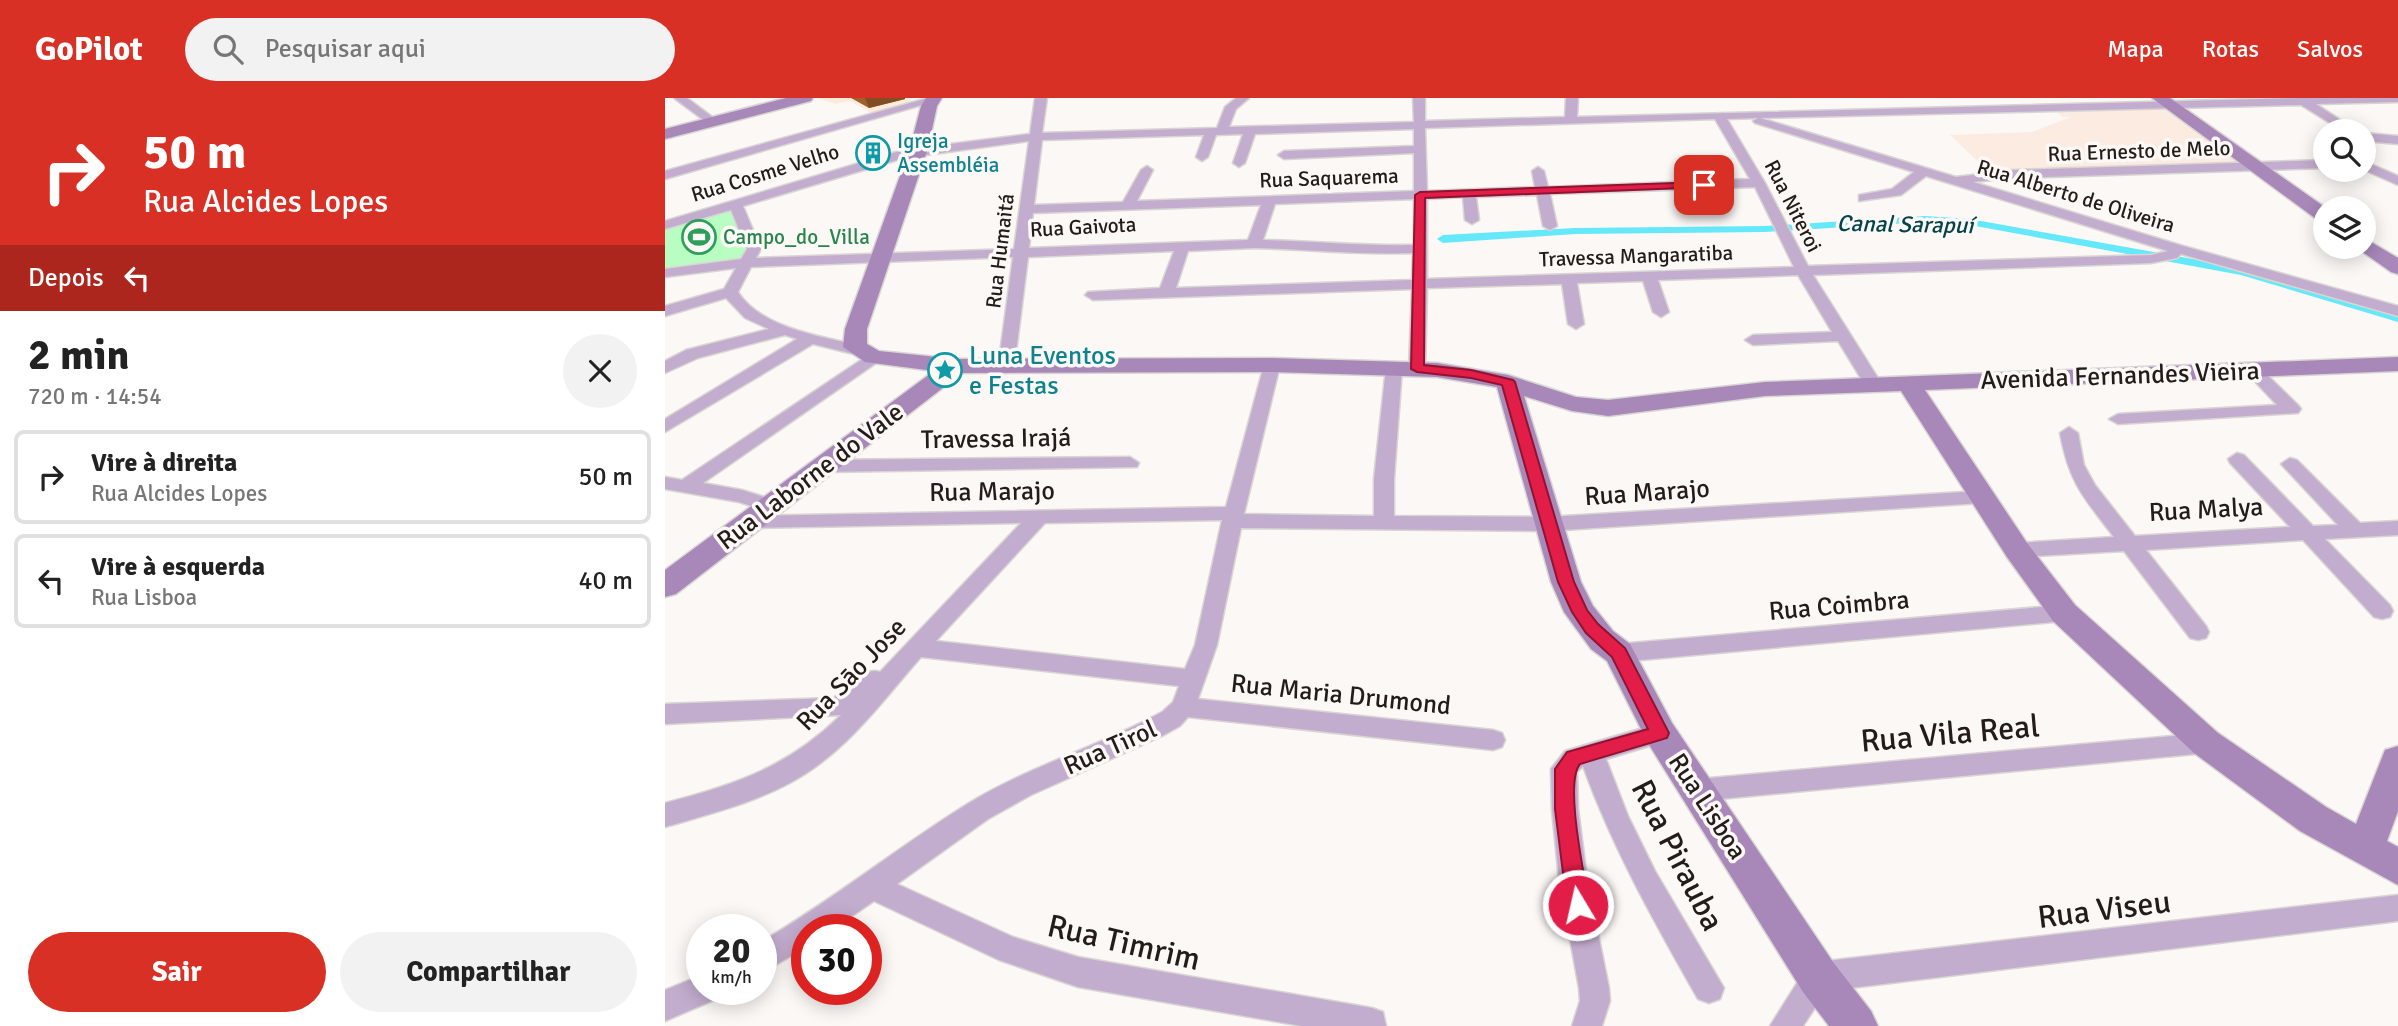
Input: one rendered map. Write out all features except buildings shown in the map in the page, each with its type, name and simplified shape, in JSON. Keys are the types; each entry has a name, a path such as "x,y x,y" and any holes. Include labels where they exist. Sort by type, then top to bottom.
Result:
{"main road":[{"path":"665,134 804,98"},
{"path":"865,354 854,343 856,329 918,151 927,101"},
{"path":"2164,101 2313,208"},
{"path":"2376,252 2398,268"},
{"name":"Avenida Fernandes Vieira","path":"865,354 956,366 1006,368 1272,365 1406,368 1462,373 1508,382 1572,404 1608,408 1765,389 2398,364"},
{"name":"Rua Laborne do Vale","path":"665,586 956,366"},
{"name":"Rua Lisboa","path":"1508,382 1566,582 1580,612 1602,640 1619,653 1660,733 1818,977 1856,1026"},
{"path":"1909,384 1981,497 2064,614 2206,743 2313,819 2398,867"},
{"name":"Avenida Fernandes Vieira","path":"1842,387 1900,406 1936,426"},
{"path":"2365,849 2398,764"}],"street":[{"path":"680,98 713,122"},
{"name":"Rua Humaitá","path":"1006,368 1041,98"},
{"path":"1202,158 1231,107 1243,98"},
{"path":"1384,524 1384,479 1419,285 1419,98"},
{"path":"1571,120 1572,98"},
{"path":"1792,98 1802,113"},
{"path":"1886,98 1897,111"},
{"path":"1917,98 1929,110"},
{"path":"1972,98 1982,108"},
{"path":"2371,99 2398,114"},
{"name":"Rua Cosme Velho","path":"665,225 896,155 1035,137 2164,101 2398,99"},
{"path":"665,175 927,101"},
{"path":"2303,101 2332,119"},
{"name":"Rua Alberto de Oliveira","path":"1744,116 1954,181 2165,255 2285,277 2398,312"},
{"name":"Rua Niteroi","path":"1720,117 1759,183 1803,271 1874,386"},
{"path":"1238,163 1249,130"},
{"path":"2376,138 2398,140"},
{"path":"1284,155 1419,149"},
{"name":"Rua Ernesto de Melo","path":"1954,181 2014,174 2313,165"},
{"path":"2376,166 2398,181"},
{"path":"1128,205 1147,170"},
{"path":"1538,171 1550,226"},
{"path":"1864,198 1895,192 1923,172"},
{"name":"Rua Saquarema","path":"1027,209 1759,183"},
{"path":"1469,194 1472,220"},
{"path":"1254,244 1269,201"},
{"path":"665,311 730,292 753,252 754,244 735,204"},
{"name":"Rua Gaivota","path":"665,274 695,267 746,263 1254,244 1330,245 1373,250 1421,241"},
{"path":"1166,293 1183,246"},
{"name":"Travessa Mangaratiba","path":"1093,295 1569,280 2165,255"},
{"path":"1649,277 1661,312"},
{"path":"1569,280 1576,324"},
{"path":"730,292 733,299 749,313 786,330 865,354"},
{"path":"665,368 700,352 786,330"},
{"path":"1753,340 1843,336"},
{"path":"665,427 811,338"},
{"path":"686,486 865,354"},
{"name":"Rua Tirol","path":"833,914 979,811 1022,787 1153,729 1171,719 1183,706 1206,645 1234,517 1272,365"},
{"path":"2118,419 2292,409 2252,370"},
{"path":"2069,433 2072,458 2086,487 2198,632"},
{"path":"2237,459 2382,611"},
{"name":"Travessa Irajá","path":"821,466 1130,463"},
{"path":"2290,464 2355,530"},
{"name":"Rua Marajo","path":"665,482 742,496 761,514 1234,517 1384,524 1548,524 1981,497"},
{"name":"Rua Sāo Jose","path":"665,815 718,800 792,769 822,749 848,726 900,666 1040,516"},
{"name":"Rua Malya","path":"2017,550 2129,541 2398,528"},
{"name":"Rua Coimbra","path":"1619,653 2064,614"},
{"name":"Rua Maria Drumond","path":"917,648 1194,679"},
{"path":"665,714 836,707 853,698 877,676 900,666"},
{"name":"Rua Maria Drumond","path":"1183,706 1493,740"},
{"path":"1587,1026 1595,1001 1594,988 1573,879 1565,809 1564,769 1574,758 1660,733"},
{"name":"Rua Vila Real","path":"1699,790 2206,743"},
{"name":"Rua Pirauba","path":"1591,752 1615,818 1645,880 1709,988"},
{"name":"Rua Timrim","path":"874,887 1009,950 1078,972 1372,1023"},
{"name":"Rua Viseu","path":"1818,977 2398,908"},
{"path":"1785,1026 1818,977"},
{"path":"665,1006 686,996"}],"shaded area":[{"path":"817,98 907,98 916,103 875,115 849,101 836,104"},
{"path":"2147,106 2173,111 2243,163 2238,166 1989,172 1950,135 2032,132 2071,117 2062,117 2057,112 2059,109"}],"green space":[{"path":"733,209 745,240 742,259 665,272 665,227"}],"waterway":[{"name":"Canal Sarapuí","path":"1443,239 1575,231 1765,229 1925,219 1970,222 2243,272 2398,318"}],"place":[{"name":"Igreja Assembléia","path":"873,153"},
{"name":"Campo_do_Villa","path":"699,237"},
{"name":"Luna Eventos e Festas","path":"945,370"}],"route":[{"path":"1578,905 1565,809 1564,769 1574,758 1660,733 1619,653 1592,629 1580,612 1566,582 1508,382 1454,371 1417,369 1420,195 1704,185"}]}
